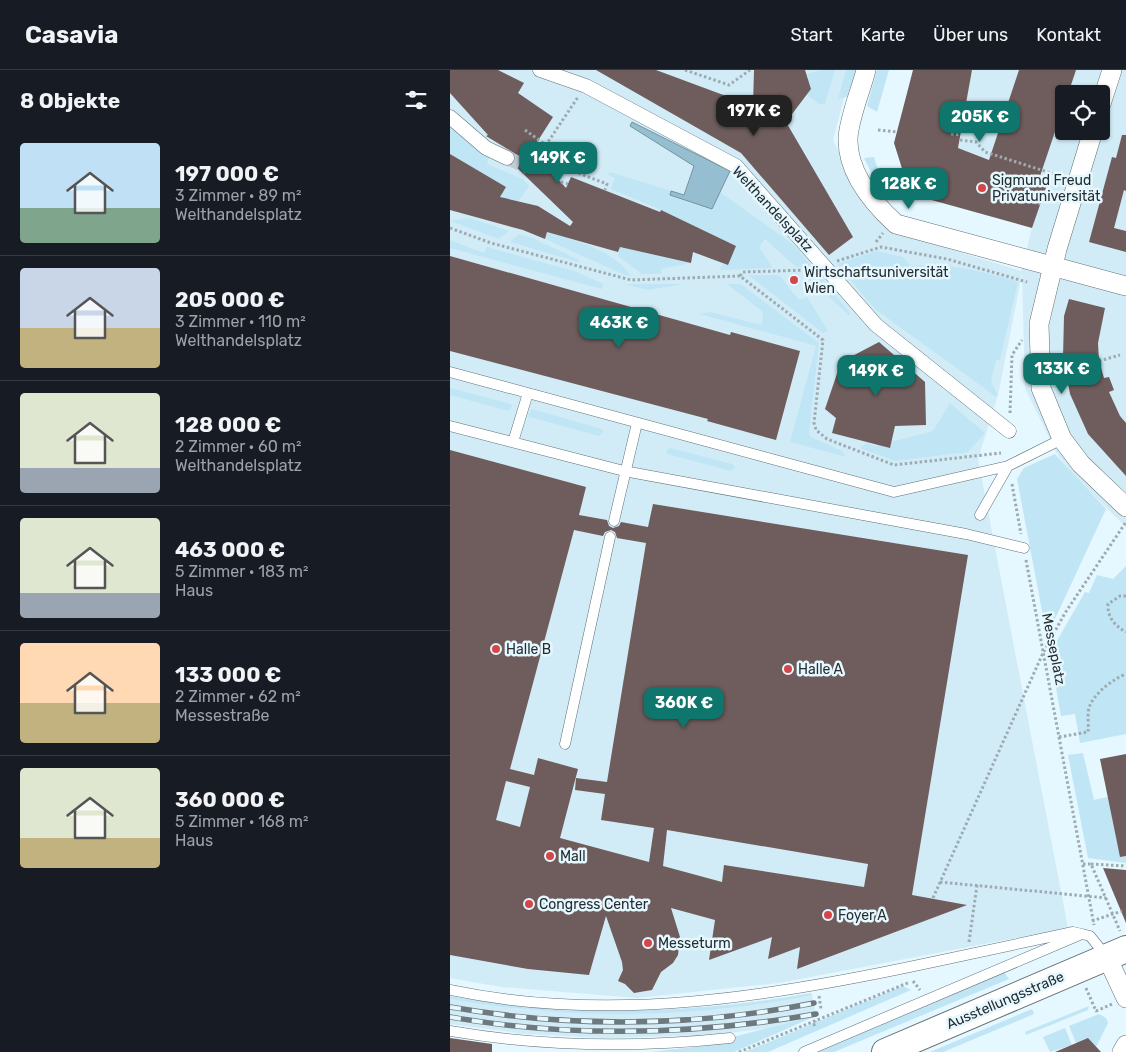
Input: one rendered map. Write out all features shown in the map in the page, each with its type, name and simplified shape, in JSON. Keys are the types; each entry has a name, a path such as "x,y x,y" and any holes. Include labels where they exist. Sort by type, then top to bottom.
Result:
{"main road":[{"name":"Ausstellungsstraße","path":"885,1052 1118,947"}],"street":[{"name":"Welthandelsplatz","path":"540,70 586,86 736,166 895,348 1009,431"},
{"path":"866,70 848,137 850,153 860,181 880,208 896,224 1126,286"},
{"path":"1107,85 1112,70"},
{"path":"450,117 486,148 507,158"},
{"path":"1090,140 1053,266 1040,324 1041,388 1062,439 1081,464 1126,507"},
{"path":"1118,947 1124,990"},
{"path":"1122,1052 1126,1045"}],"lane":[{"path":"450,372 894,492 1008,466 1062,439"},
{"path":"514,442 528,393"},
{"path":"614,521 624,471 638,423"},
{"path":"450,426 624,471 966,534 1024,548"},
{"path":"980,515 1008,466"},
{"path":"565,744 610,537"},
{"path":"450,990 470,994 556,1003 634,1006 669,1004 809,987 1073,932 1090,936 1118,947"},
{"path":"804,1052 1082,934"},
{"path":"450,1031 554,1043 620,1046 664,1045 730,1038"}],"path":[{"path":"685,70 729,85 750,70"},
{"path":"586,86 539,158 607,184 605,190"},
{"path":"525,130 546,145"},
{"path":"878,130 898,132"},
{"path":"951,134 961,135"},
{"path":"960,140 976,142 985,152 1057,175"},
{"path":"561,182 568,184"},
{"path":"1029,202 1040,204"},
{"path":"450,228 491,243 632,280 740,276 743,272 813,270 881,247 947,259 1027,282"},
{"name":"Messeplatz","path":"740,276 823,340 814,424 816,430 827,439 894,465 1009,452 1008,466 1095,929"},
{"path":"1009,431 1012,355"},
{"path":"1099,361 1120,355"},
{"path":"933,898 1043,653 1065,612 1126,522"},
{"path":"1126,596 1120,596 1108,604 1108,611 1117,627 1126,632"},
{"path":"1059,737 1088,732 1089,708 1094,700 1102,691 1126,674"},
{"path":"1083,864 1126,866"},
{"path":"1090,864 1114,914 1118,947"},
{"path":"940,882 1106,898"},
{"path":"968,954 977,885"},
{"path":"1093,921 1122,911"},
{"path":"739,1052 912,981"},
{"path":"820,997 821,1009"}],"shaded area":[{"path":"450,70 858,70 851,95 844,98 833,140 856,188 870,211 891,231 1021,271 1032,228 1048,182 958,148 972,70 1126,70 1126,527 1078,480 1057,454 1025,388 1022,274 998,395 978,459 1068,928 779,983 637,998 501,987 450,978"},
{"path":"821,70 835,70 825,104 819,104 807,95 811,88 807,74"},
{"path":"846,70 858,70 851,95 838,99"},
{"path":"877,70 889,70 877,112 867,106"},
{"path":"632,122 730,171 712,209 670,195 671,191 684,195 694,166 630,126"},
{"path":"450,126 489,156 487,164 523,179 529,186 518,202 499,200 506,187 450,154"},
{"path":"874,157 884,189 881,192 864,158"},
{"path":"610,172 671,191 670,194 712,209 720,192 794,245 812,267 796,267 765,239 759,247 773,268 719,270 723,264 728,264 736,246 661,210 611,189 615,178 608,175"},
{"path":"470,218 509,231 499,239 450,221"},
{"path":"547,232 593,247 614,259 631,276 545,239"},
{"path":"519,234 579,260 578,262 510,242"},
{"path":"450,240 484,253 487,247 577,272 603,284 602,289 450,248"},
{"path":"620,247 691,263 661,269 661,274 642,274 618,256"},
{"path":"876,251 903,257 910,266 924,265 965,269 992,274 1018,282 1000,360 996,360 991,382 998,395 995,396 875,309 837,264"},
{"path":"803,274 818,274 851,314 849,315"},
{"path":"748,275 779,275 799,300 807,297 828,331 823,333"},
{"path":"624,284 684,284 648,290"},
{"path":"727,284 741,284 819,343 809,434 811,437 842,451 846,457 790,442 816,346 700,314 710,312 762,325 763,312"},
{"path":"450,388 511,404 512,407 508,411 450,395"},
{"path":"950,403 985,433 968,452 895,461 860,448 866,443 875,446 933,431"},
{"path":"532,409 602,429 603,432 599,436 530,417 528,414"},
{"path":"670,448 732,464 735,467 731,471 667,454 666,451"},
{"path":"1055,454 1106,509 1048,634 1046,632 1017,479 1024,468"},
{"path":"1126,566 1126,734 1080,743 1075,714 1061,716 1050,653 1085,592 1089,593 1097,575 1113,579"},
{"path":"1083,753 1094,800 1108,797 1117,842 1126,841 1126,863 1088,858 1068,755"},
{"path":"1004,972 1009,979 834,1052 813,1052"},
{"path":"903,986 911,990 768,1052 745,1052"},
{"path":"811,993 812,995 722,1009 631,1014 540,1011 450,999 450,996 540,1007 630,1010 721,1006"},
{"path":"812,995 816,1015 764,1029 709,1035 604,1038 524,1034 450,1024 450,999 529,1010 633,1014 723,1009"},
{"path":"1089,1006 1088,1010 1026,1035 1025,1032"},
{"path":"1032,1009 1034,1014 943,1052 930,1052"},
{"path":"1099,1014 1106,1018 1108,1023 1096,1047 1076,1043 1069,1026"},
{"path":"818,1015 734,1052 650,1052 694,1047"},
{"path":"1065,1028 1072,1045 1050,1052 1043,1037"}],"building":[{"path":"450,70 498,70 524,83 518,93 553,117 532,150 566,188 571,177 660,212 661,210 736,246 728,265 693,252 691,263 620,247 618,252 547,232 545,239 523,230 450,210 450,154 506,187 500,197 538,206 570,226 573,222 513,164 516,158 514,153 486,136 488,135 450,93"},
{"path":"596,70 656,70 753,106 754,70 805,70 811,89 786,122 853,237 829,255 741,153"},
{"path":"913,70 972,70 958,148 989,160 1019,70 1076,70 1071,85 1055,85 1055,132 1039,179 1048,182 1032,228 910,194 894,143"},
{"name":"Sigmund Freud Privatuniversität","path":"1122,135 1126,135 1126,191 1124,190 1114,228 1126,231 1126,252 1089,242 1112,157 1116,158"},
{"path":"450,256 730,335 731,332 800,351 776,440 707,421 708,419 450,351"},
{"path":"1069,299 1105,308 1098,343 1099,361 1104,378 1109,377 1114,390 1109,392 1120,416 1126,423 1126,476 1088,434 1070,394 1063,357 1064,316"},
{"path":"879,342 925,382 926,425 895,426 890,448 832,433 836,418 825,409 841,362"},
{"path":"450,450 586,487 579,515 607,520 609,526 613,528 619,526 621,522 648,527 653,504 968,555 912,895 967,905 797,969 800,947 768,959 772,937 709,960 715,920 671,908 680,937 678,955 673,963 661,972 652,990 634,993 625,984 618,981 623,970 622,962 606,916 589,975 528,969 450,955","holes":["574,530 603,536 605,532 611,530 615,532 617,538 646,543 607,782 576,778 575,790 605,794 601,820 654,828 649,862 560,838 578,769 538,758 534,775 510,769","506,781 530,787 520,827 496,820","667,830 868,864 864,887 724,865 722,882 663,866"]},
{"path":"1126,754 1126,856 1120,857 1100,759"},
{"path":"1103,868 1126,870 1126,923"},
{"path":"450,1038 492,1044 492,1052 450,1052"},
{"path":"1088,1038 1101,1052 1055,1052"}],"tunnel":[{"path":"507,158 528,167"}],"railway":[{"path":"450,1007 541,1019 632,1022 724,1017 814,1003"},
{"path":"450,1017 542,1028 633,1031 725,1026 816,1014"}],"place":[{"name":"Sigmund Freud Privatuniversität","path":"982,188"},
{"name":"Wirtschaftsuniversität Wien","path":"794,280"},
{"name":"Halle B","path":"496,649"},
{"name":"Halle A","path":"788,669"},
{"name":"Mall","path":"550,856"},
{"name":"Congress Center","path":"529,904"},
{"name":"Foyer A","path":"828,915"},
{"name":"Messeturm","path":"648,943"}]}
